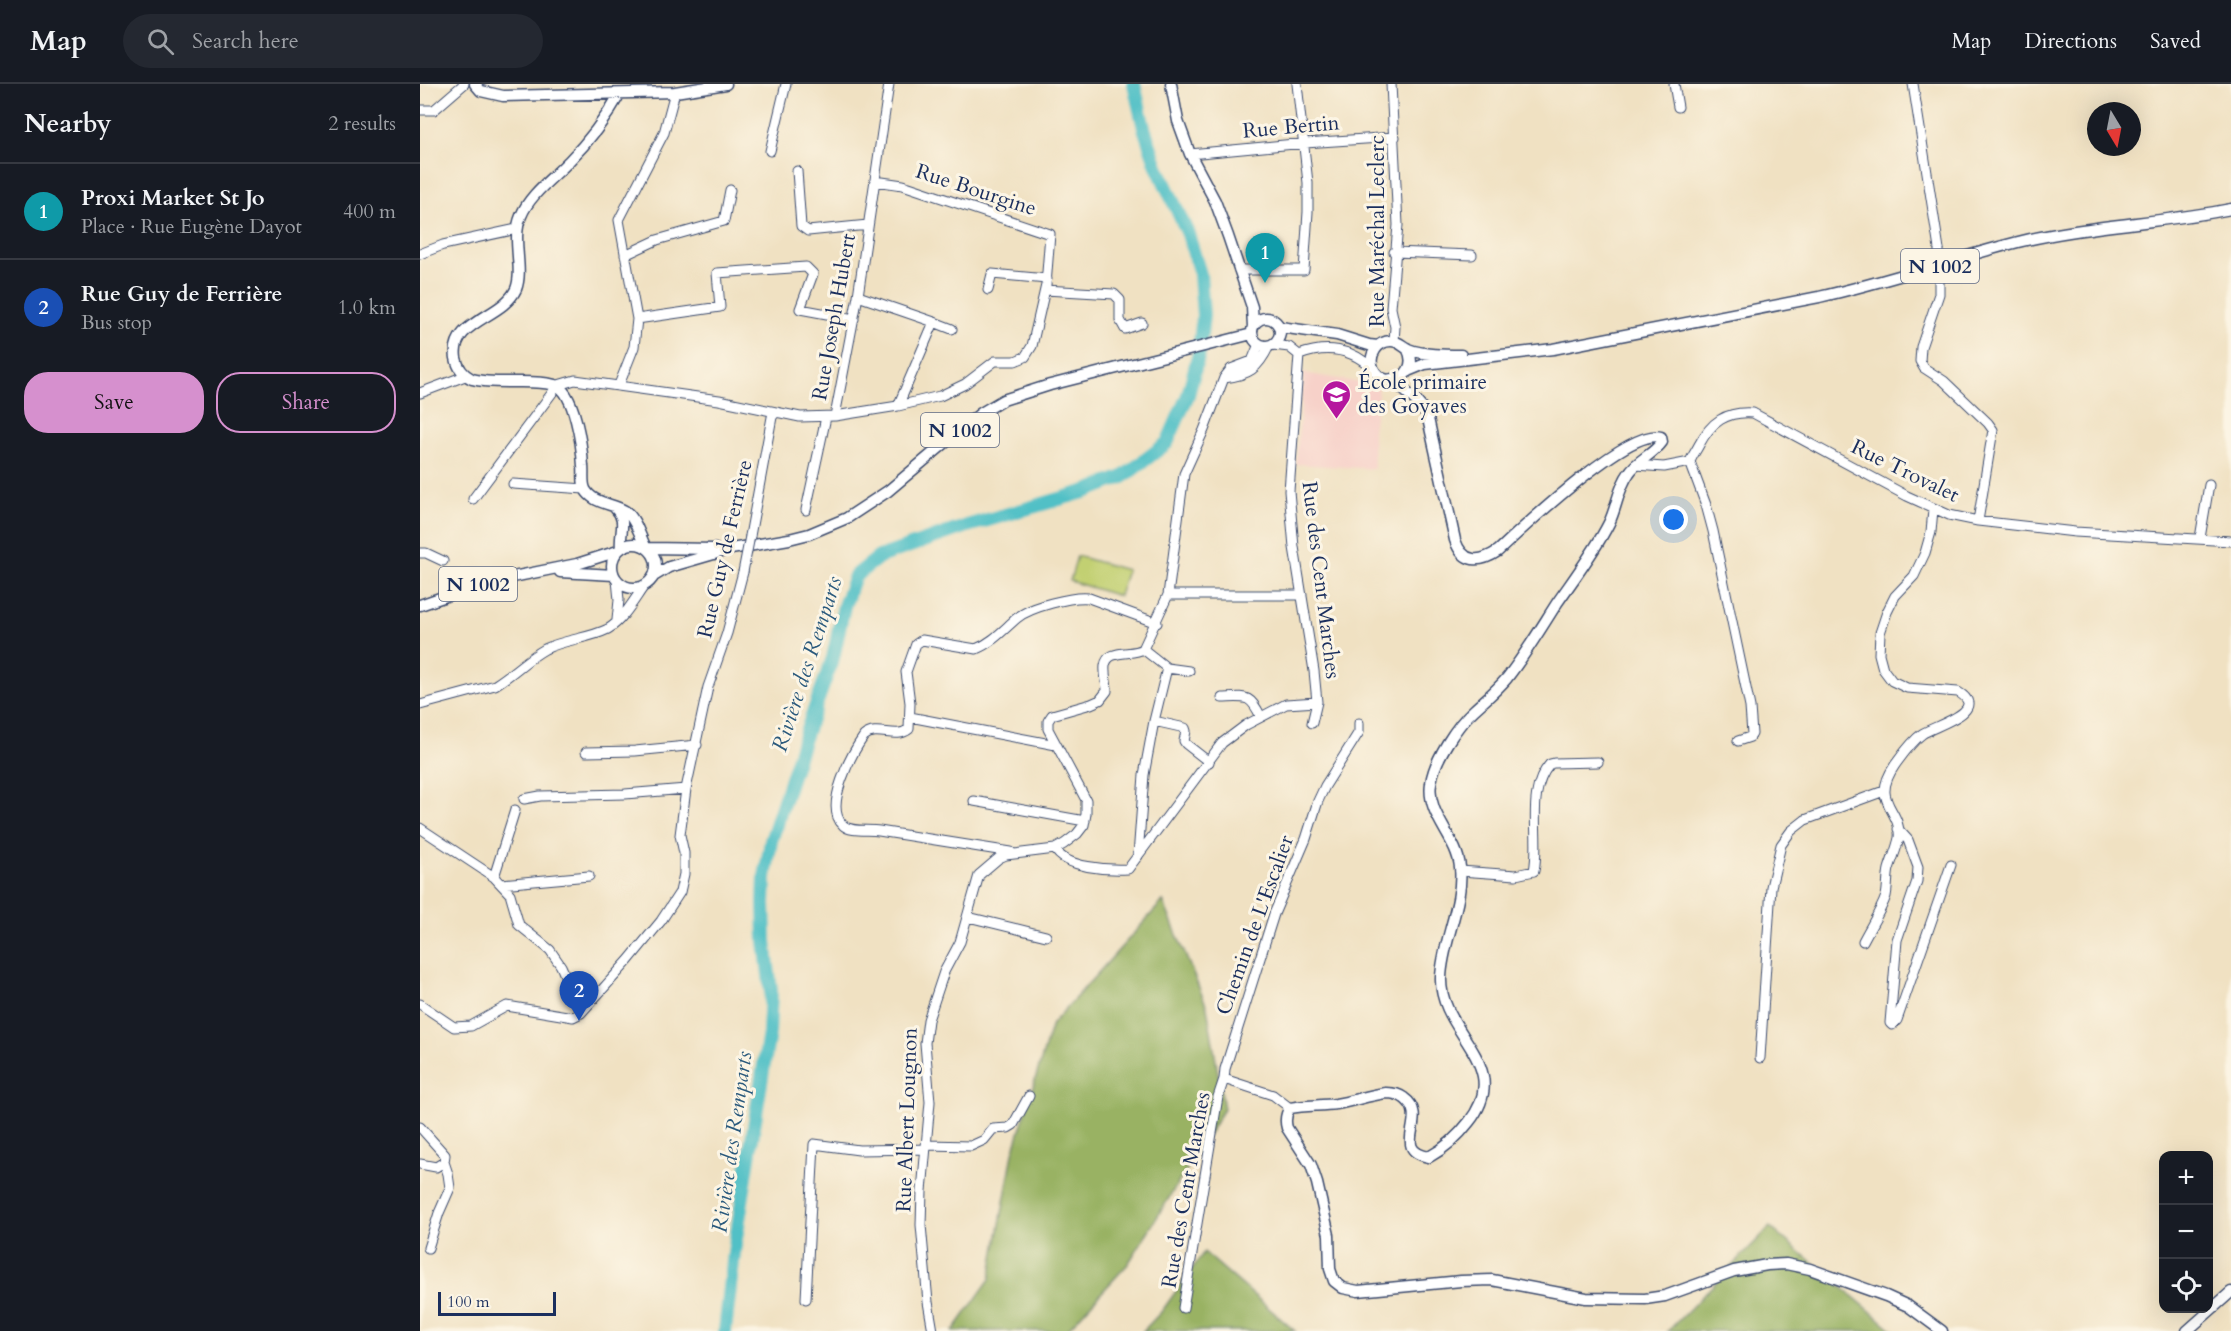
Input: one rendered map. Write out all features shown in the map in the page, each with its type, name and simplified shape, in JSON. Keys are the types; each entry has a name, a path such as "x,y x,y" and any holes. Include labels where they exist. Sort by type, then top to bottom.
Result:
{"main road":[{"path":"475,84 481,92 503,96 675,92 691,87 726,84"},
{"path":"1171,84 1178,121 1190,154 1215,201 1252,308 1267,337"},
{"path":"612,506 621,514 623,522 619,549 612,561 615,577 629,588 644,586 654,576 657,568 656,559 626,511 592,498 585,489 576,419 566,396 558,386 480,381 465,376 456,359 456,344 463,333 509,299 516,289 518,280 517,230 520,217 528,203 572,159 619,95"},
{"name":"N 1002","path":"1407,372 1425,364 1553,350 1863,288 2018,242 2231,209"},
{"path":"1252,308 1267,318"},
{"name":"N 1002","path":"1267,318 1275,321 1267,337 1259,320 1267,318"},
{"name":"N 1002","path":"654,576 669,567 731,549 789,539 847,518 888,491 981,413 1003,400 1050,385 1229,340 1267,337 1296,330 1337,335 1378,346"},
{"path":"1373,367 1372,358 1378,346 1394,341 1407,348 1411,360 1407,372 1416,401"},
{"path":"1357,342 1382,378 1393,380 1416,401 1429,421 1455,540 1461,553 1467,557 1482,560 1498,550 1597,464 1644,439 1656,436 1661,437 1662,442 1627,475 1610,522 1593,551 1508,676 1459,727 1436,767 1431,783 1433,808 1456,849 1460,871 1459,889 1443,962 1441,990 1444,1004 1481,1064 1485,1083 1483,1099 1477,1112 1447,1145 1429,1157 1415,1152 1411,1147 1414,1109 1402,1096 1387,1093 1338,1104 1290,1108 1285,1122 1311,1165 1320,1194 1329,1235 1330,1269 1334,1281 1343,1288 1358,1291 1492,1280 1586,1298 1645,1299 1672,1294 1734,1271 1786,1264 1810,1269 1887,1296 1908,1306 1942,1331"},
{"name":"N 1002","path":"1407,348 1449,355 1491,355"},
{"path":"1393,380 1407,372"},
{"path":"619,549 633,543 647,547"},
{"name":"N 1002","path":"647,547 731,549"},
{"name":"N 1002","path":"420,605 483,583 577,564 619,549"},
{"name":"N 1002","path":"538,571 582,572 615,577"},
{"path":"2187,1331 2231,1292"}],"street":[{"path":"420,110 434,110 464,84"},
{"path":"770,151 786,84"},
{"name":"Rue Joseph Hubert","path":"830,416 854,319 889,84"},
{"path":"1239,270 1304,270 1308,212 1305,143 1297,84"},
{"name":"Rue Maréchal Leclerc","path":"1391,84 1398,225 1391,308 1395,327 1394,341"},
{"path":"1674,84 1678,107"},
{"path":"1913,84 1939,249 1939,294 1921,347 1920,361 1924,368 1944,381 1988,423 1992,430 1978,521"},
{"path":"619,385 634,347 637,319 619,220 664,133 675,92"},
{"name":"Rue Bertin","path":"1190,154 1395,137"},
{"name":"Rue Joseph Hubert","path":"797,171 803,229 808,231 868,225"},
{"name":"Rue Bourgine","path":"558,386 575,380 719,400 800,417 830,416 898,406 940,396 965,384 995,361 1015,361 1025,357 1032,346 1045,290 1050,234 903,184 875,181"},
{"path":"625,255 657,240 724,221 730,190"},
{"path":"420,255 443,245 517,230"},
{"path":"1394,252 1472,255"},
{"path":"637,319 720,307 717,273 806,267 813,274 800,309 854,319"},
{"path":"988,290 992,274 1047,279"},
{"path":"1045,290 1114,294 1120,300 1120,320 1125,330 1142,323"},
{"path":"858,296 952,329"},
{"path":"898,406 934,322"},
{"path":"1312,723 1317,702 1286,704 1231,735 1222,743 1128,869 1107,870 1067,861 1055,849 1077,834 1085,821 1086,800 1056,746 1048,729 1048,721 1052,715 1100,700 1107,691 1105,666 1107,660 1118,653 1137,653 1143,649 1157,623 1168,595 1181,483 1224,378 1231,369 1252,361 1267,337 1289,346 1299,355 1315,349 1346,351 1373,367"},
{"name":"Rue des Cent Marches","path":"1299,355 1289,490 1294,548 1317,702"},
{"path":"420,393 465,376"},
{"path":"473,499 558,386"},
{"name":"Rue Trovalet","path":"1690,462 1708,428 1717,420 1742,412 1753,413 1949,515 1978,521 2075,532 2231,541"},
{"name":"Rue Guy de Ferrière","path":"581,1013 661,921 680,892 684,874 684,853 680,835 686,789 708,687 727,633 743,572 772,417 775,413"},
{"path":"806,510 830,416"},
{"path":"1635,465 1664,467 1690,462 1713,531 1750,707 1752,734 1738,741"},
{"path":"513,484 585,489"},
{"path":"2200,538 2208,485"},
{"path":"1863,941 1886,897 1888,872 1899,838 1886,802 1885,784 1907,748 1923,733 1958,717 1966,711 1968,703 1965,696 1958,692 1907,687 1892,681 1883,669 1879,654 1880,633 1887,612 1895,596 1914,576 1925,553 1931,532 1933,508"},
{"path":"420,553 443,561"},
{"path":"615,577 619,600 618,620"},
{"path":"420,705 495,685 544,650 602,631 618,620 644,586"},
{"path":"1168,595 1302,595"},
{"path":"1014,852 874,830 855,830 843,826 837,816 837,790 867,733 907,732 910,702 906,672 916,644 922,640 976,650 1019,616 1040,607 1078,598 1089,598 1157,623"},
{"path":"1143,649 1167,668 1189,671"},
{"path":"1138,857 1144,775 1167,668"},
{"path":"1222,698 1249,699 1261,717"},
{"path":"910,717 1056,746"},
{"path":"1154,721 1185,728 1184,741 1186,744 1209,762"},
{"name":"Chemin de L'Escalier","path":"1224,1078 1232,1043 1274,914 1306,838 1321,793 1359,732 1359,723"},
{"path":"586,752 635,752 697,745"},
{"path":"1460,871 1500,875 1516,875 1534,871 1537,791 1545,770 1554,763 1598,762"},
{"path":"524,799 540,796 625,794 686,789"},
{"path":"1760,1058 1771,887 1781,845 1791,831 1804,820 1884,791"},
{"path":"974,801 1085,821"},
{"path":"497,880 515,810"},
{"path":"420,828 497,880 510,894 519,925 550,950 561,966 581,1013 573,1017 562,1016 507,1006 463,1028 454,1027 420,1004"},
{"path":"1898,830 1908,840 1918,867 1917,881 1897,940 1890,1023 1892,1025 1897,1020 1951,865"},
{"name":"Rue Albert Lougnon","path":"933,1331 921,1225 930,1102 925,1043 928,1020 944,972 960,942 979,875 999,858 1014,852 1055,849"},
{"path":"497,880 589,876"},
{"path":"968,916 1046,936"},
{"path":"1224,1078 1273,1095 1290,1108"},
{"name":"Rue des Cent Marches","path":"1183,1308 1218,1097 1224,1078"},
{"path":"806,1299 814,1144 859,1150 971,1146 978,1144 993,1130 1013,1125 1029,1096"},
{"path":"420,1127 444,1155 450,1188 428,1248"},
{"path":"420,1164 436,1167 444,1162"}],"shaded area":[{"name":"École primaire des Goyaves","path":"1304,373 1379,386 1373,431 1374,469 1296,464"}],"green space":[{"path":"1077,556 1127,570 1119,596 1070,581"},
{"path":"1163,901 1207,1007 1224,1109 1128,1264 1066,1331 953,1331 990,1279 1013,1153 1052,1024"},
{"path":"1770,1227 1894,1331 1668,1331"},
{"path":"1204,1252 1295,1331 1143,1331 1162,1311"}],"waterway":[{"name":"Rivière des Remparts","path":"725,1331 735,1245 769,1033 771,991 765,941 764,903 765,877 771,841 833,658 844,606 855,576 879,557 967,526 1087,491 1123,477 1167,443 1188,395 1199,353 1203,315 1200,274 1188,234 1157,166 1144,128 1134,84"}],"place":[{"name":"Proxi Market St Jo","path":"1265,283"},
{"name":"École primaire des Goyaves","path":"1337,420"},
{"name":"Rue Guy de Ferrière","path":"579,1021"}]}
